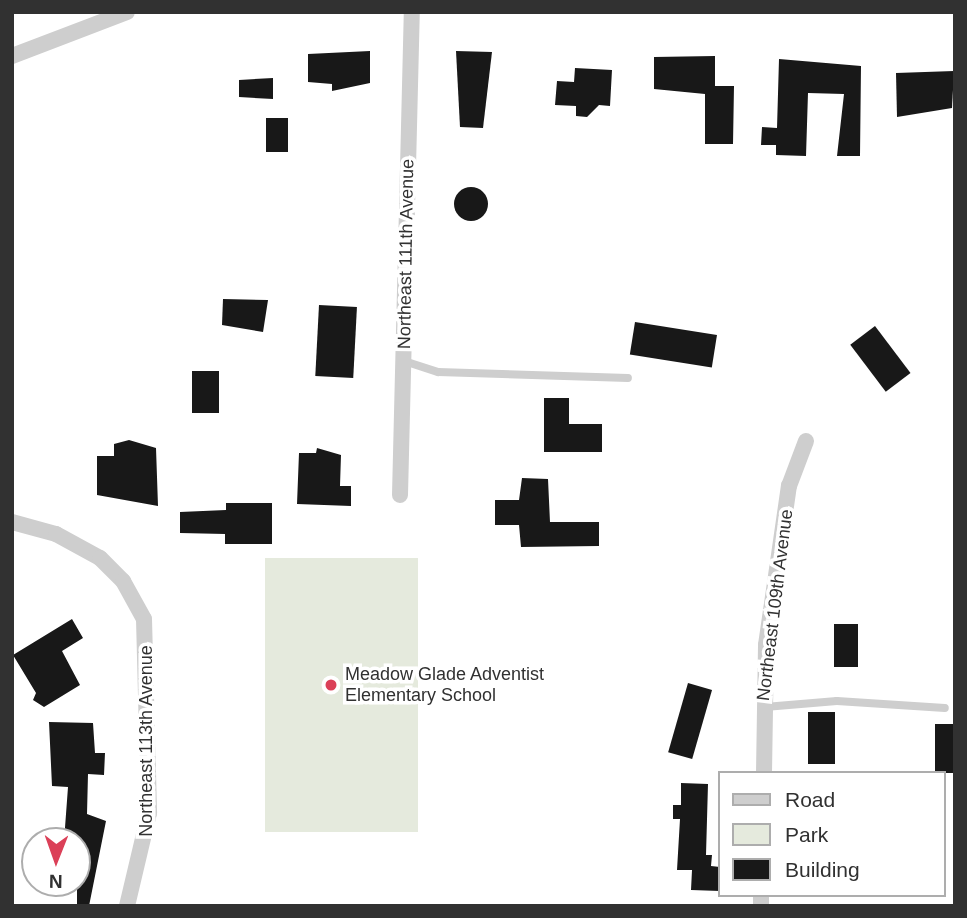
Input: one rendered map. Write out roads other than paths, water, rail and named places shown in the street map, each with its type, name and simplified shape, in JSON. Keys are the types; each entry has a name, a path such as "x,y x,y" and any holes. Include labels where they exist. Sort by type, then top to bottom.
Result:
{"street":[{"path":"12,56 127,12"},
{"name":"Northeast 111th Avenue","path":"400,495 412,12"},
{"name":"Northeast 109th Avenue","path":"764,771 762,707 789,486 806,441"},
{"name":"Northeast 113th Avenue","path":"12,522 56,534 100,558 123,581 144,619 150,662 149,813 127,906"}],"lane":[{"path":"404,361 438,372 628,377"},
{"path":"762,707 837,701 945,709"}],"place":[{"name":"Meadow Glade Adventist Elementary School","path":"331,685"}]}
